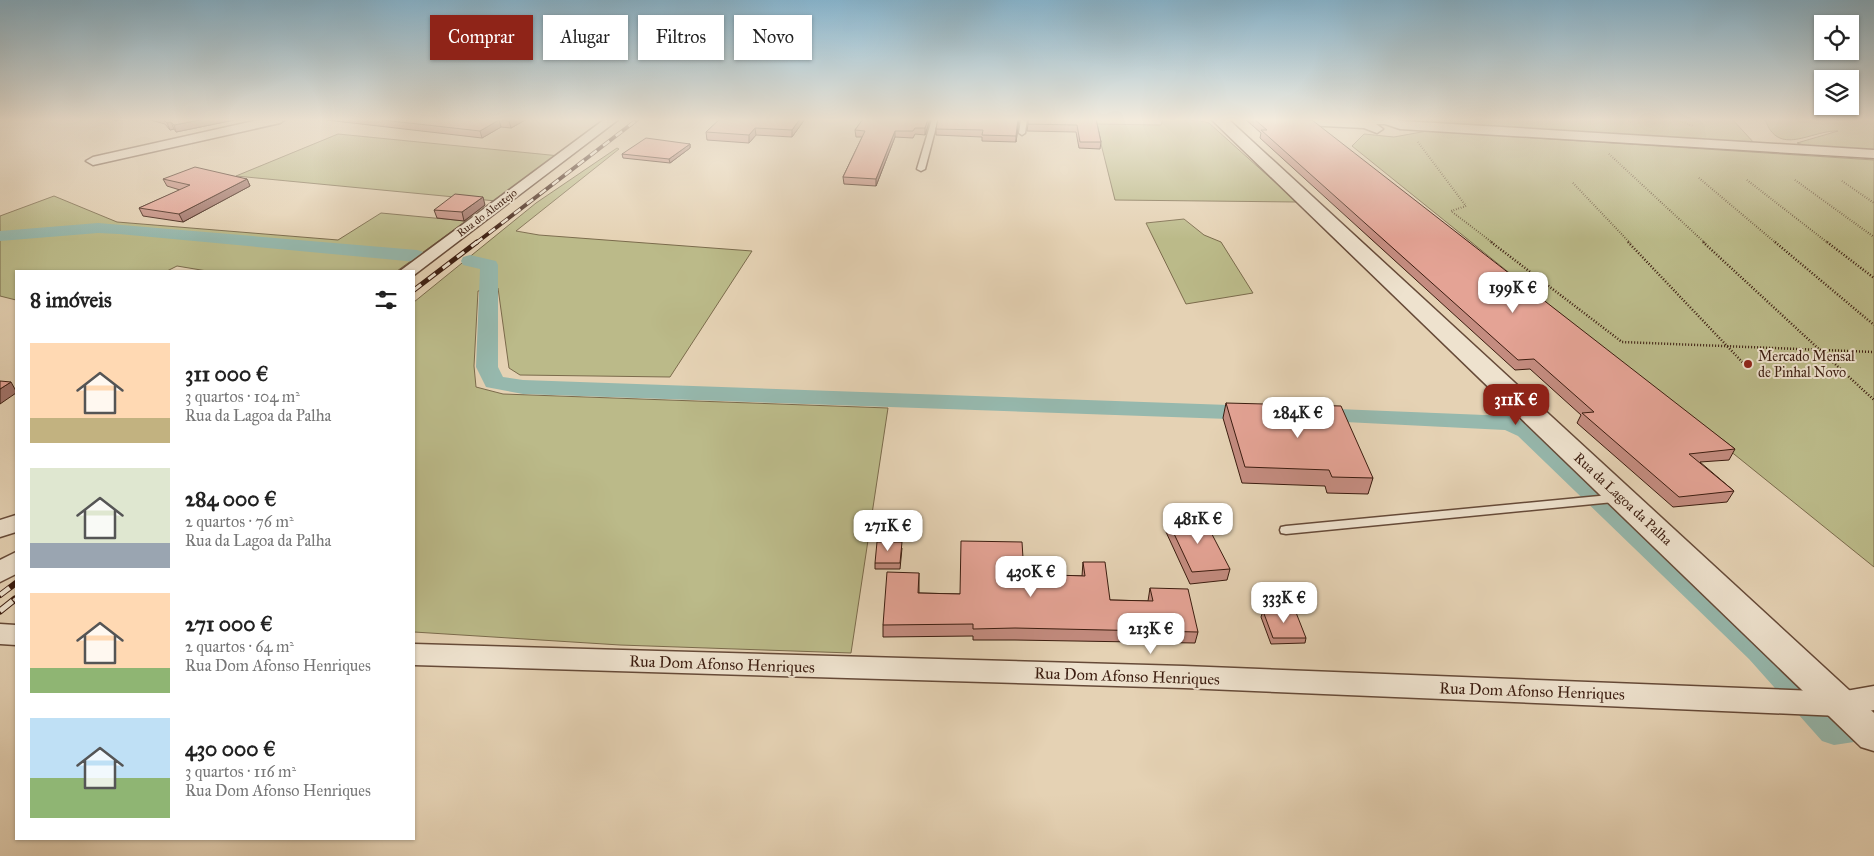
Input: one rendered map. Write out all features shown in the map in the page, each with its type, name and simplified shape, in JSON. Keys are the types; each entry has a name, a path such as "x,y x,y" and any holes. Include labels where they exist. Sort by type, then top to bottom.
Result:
{"street":[{"path":"93,161 102,159"},
{"name":"Rua do Alentejo","path":"409,270 559,159"},
{"name":"Rua da Lagoa da Palha","path":"1261,159 1622,498 1857,701 1874,736"},
{"path":"0,529 15,523"},
{"path":"0,573 15,562"},
{"path":"0,634 15,635"},
{"name":"Rua Dom Afonso Henriques","path":"415,654 1184,677 1857,701"}],"lane":[{"path":"921,170 924,159"},
{"path":"1286,530 1622,498"}],"path":[{"path":"1430,159 1466,206 1451,211 1622,342 1728,348 1874,352"},
{"path":"1616,159 1874,400"},
{"path":"1699,178 1874,325"},
{"path":"1747,180 1874,278"},
{"path":"1795,180 1874,237"},
{"path":"1842,181 1874,203"},
{"path":"1573,183 1747,367"}],"shaded area":[{"path":"277,159 556,159 496,201 236,176"},
{"path":"601,159 607,159 516,231 539,235 752,251 670,377 520,375 509,368 498,288 478,291 474,366 476,387 503,394 888,408 851,653 620,645 415,632 415,301 536,203"},
{"path":"1105,159 1249,159 1297,202 1115,200"},
{"name":"Mercado Mensal de Pinhal Novo","path":"1368,159 1874,160 1874,567"},
{"path":"54,196 117,222 338,240 381,213 466,221 398,270 201,270 177,266 169,270 15,270 15,300 0,296 0,216"},
{"path":"1184,219 1204,235 1221,242 1253,293 1186,304 1146,223"}],"building":[{"path":"852,159 884,159 876,179 843,177"},
{"path":"1293,159 1362,159 1735,449 1689,454 1734,491 1679,497 1582,413 1594,412 1534,359 1518,360"},
{"path":"195,167 247,179 179,214 139,208 190,185 163,179"},
{"path":"455,194 483,197 462,212 434,210"},
{"path":"0,381 11,382 0,389"},
{"path":"1226,403 1341,406 1373,478 1332,477 1329,470 1245,467"},
{"path":"1203,517 1230,569 1192,572 1168,521"},
{"path":"961,541 1022,542 1024,574 1085,576 1083,562 1105,562 1110,600 1153,601 1150,588 1188,589 1198,632 1015,628 973,629 973,624 883,625 887,572 919,573 918,593 960,594"},
{"path":"877,542 902,542 900,563 875,563"},
{"path":"1295,610 1306,638 1273,638 1263,611"}],"waterway":[{"path":"0,236 98,228 119,229 417,256"},
{"path":"470,261 489,265 487,367 494,382 523,387 1257,413"},
{"path":"1313,415 1509,423 1526,431 1760,651 1834,731 1874,725"}],"railway":[{"path":"476,243 586,159"},
{"path":"415,289 477,242"},
{"path":"0,595 15,584"},
{"path":"0,611 15,599"}],"place":[{"name":"Mercado Mensal de Pinhal Novo","path":"1748,364"}]}
